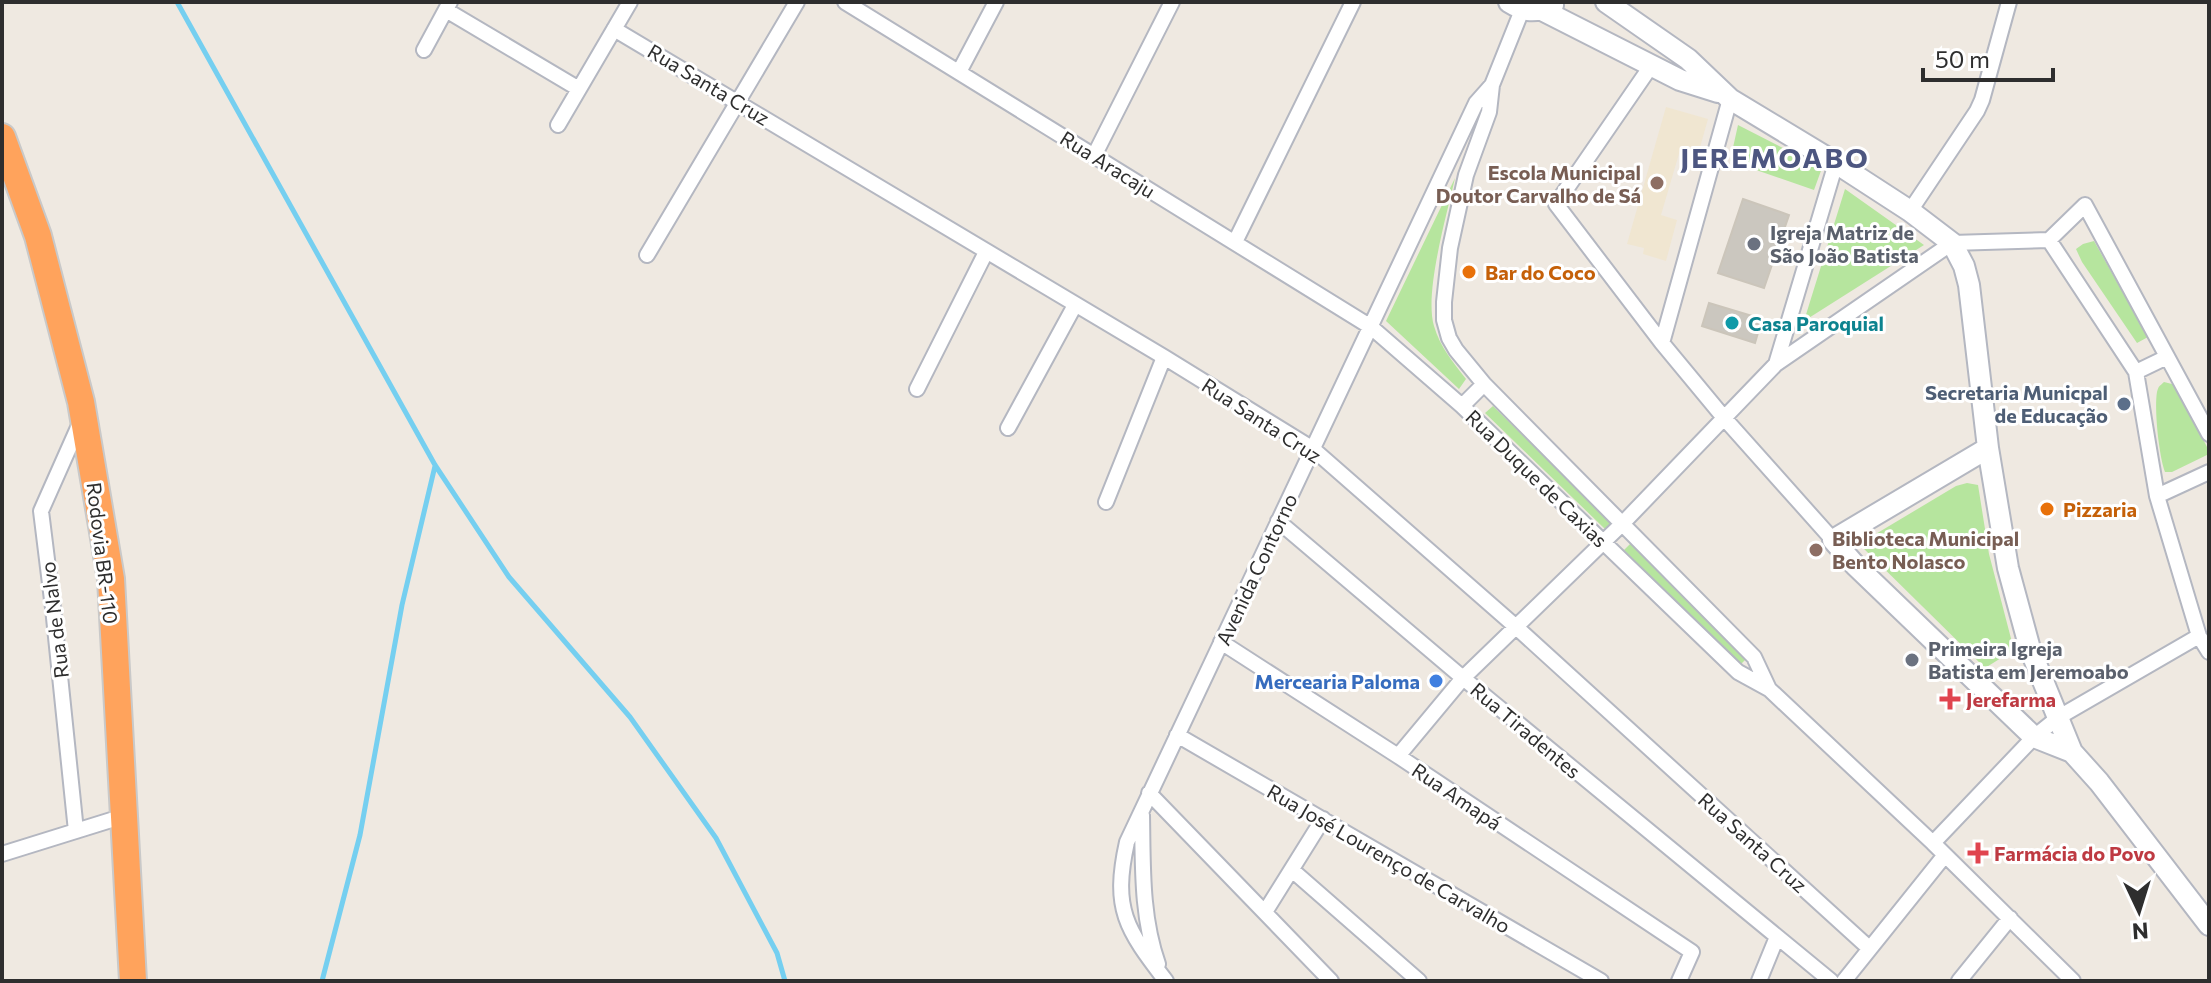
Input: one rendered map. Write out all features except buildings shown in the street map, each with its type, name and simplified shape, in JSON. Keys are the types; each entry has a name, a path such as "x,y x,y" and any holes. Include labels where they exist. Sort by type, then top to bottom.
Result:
{"highway":[{"name":"Rodovia BR-110","path":"2,137 38,236 83,417 111,579 133,981"}],"street":[{"path":"558,125 630,2"},
{"path":"647,255 797,2"},
{"name":"Rua Aracaju","path":"845,2 1371,327 1462,406"},
{"path":"959,72 996,2"},
{"path":"1094,156 1172,2"},
{"path":"1235,242 1353,2"},
{"path":"1606,2 1688,59 1726,96"},
{"path":"1910,211 1977,111 1987,86 2009,2"},
{"path":"424,50 448,6 579,89"},
{"path":"1484,384 1456,350 1444,320 1450,248 1466,175 1489,112 1492,85 1532,6 1680,80 1726,96 1910,211 1952,243 1964,266 1969,285 1988,448 2008,568 2030,649 2072,752 2125,814 2209,925"},
{"name":"Rua Santa Cruz","path":"614,29 739,101 1313,449 1515,626 1869,948"},
{"path":"1651,66 1556,204 1662,343 1855,565 2034,737 2072,752"},
{"name":"Avenida Contorno","path":"1165,980 1127,923 1121,899 1127,842 1476,103 1492,85"},
{"path":"1662,343 1726,96"},
{"path":"1776,364 1836,163"},
{"path":"1398,756 1463,678 1623,523 1776,364 1952,243 2049,240 2085,205 2209,434"},
{"path":"2049,240 2136,372 2157,496 2199,636 2209,652"},
{"path":"917,389 986,252"},
{"path":"1008,428 1075,305"},
{"path":"1106,502 1164,357"},
{"path":"2136,372 2167,357"},
{"name":"Rua Duque de Caxias","path":"1769,689 1754,657 1484,384 1462,406 1738,672 1769,689 1933,843 2073,981"},
{"name":"Rua de Nalvo","path":"76,831 41,511 83,417"},
{"path":"1833,540 1988,448"},
{"path":"2157,496 2209,472"},
{"name":"Rua Tiradentes","path":"1278,521 1831,981"},
{"path":"1933,843 2034,737 2059,717 2199,636"},
{"name":"Rua Amapá","path":"1221,642 1692,952 1679,981"},
{"name":"Rua José Lourenço de Carvalho","path":"1177,735 1601,981"},
{"path":"1149,793 1331,981"},
{"name":"Avenida Contorno","path":"1142,810 1146,918 1149,939 1165,980"},
{"path":"2,854 124,816"},
{"path":"1265,912 1323,819"},
{"path":"1844,981 1945,855"},
{"path":"1292,870 1419,981"},
{"path":"1959,981 2010,918"},
{"path":"1759,981 1777,937"}],"shaded area":[{"name":"Escola Municipal Doutor Carvalho de Sá","path":"1666,107 1708,119 1699,151 1681,147 1661,215 1677,220 1666,261 1643,254 1644,248 1627,244"}],"green space":[{"path":"1738,125 1822,168 1814,190 1730,161"},
{"path":"1455,178 1434,274 1432,312 1440,341 1466,379 1459,389 1386,321"},
{"path":"1845,189 1924,245 1804,321"},
{"path":"2094,241 2148,337 2137,343 2076,249"},
{"path":"2164,382 2176,385 2209,451 2209,454 2172,472 2165,472 2158,432 2157,392"},
{"path":"1493,406 1612,523 1605,529 1485,413"},
{"path":"1967,483 1978,485 1989,554 2014,650 1985,668 1859,544 1956,486"},
{"path":"1631,543 1747,658 1740,665 1624,550"}],"waterway":[{"path":"177,2 435,465 509,577 630,717 716,838 777,953 785,981"},
{"path":"322,981 360,835 402,605 435,466"}],"place":[{"name":"Escola Municipal Doutor Carvalho de Sá","path":"1657,183"},
{"name":"Igreja Matriz de São João Batista","path":"1754,244"},
{"name":"Bar do Coco","path":"1469,272"},
{"name":"Casa Paroquial","path":"1732,323"},
{"name":"Secretaria Municpal de Educação","path":"2124,404"},
{"name":"Pizzaria","path":"2047,509"},
{"name":"Biblioteca Municipal Bento Nolasco","path":"1816,550"},
{"name":"Primeira Igreja Batista em Jeremoabo","path":"1912,660"},
{"name":"Mercearia Paloma","path":"1436,681"},
{"name":"Jerefarma","path":"1950,699"},
{"name":"Farmácia do Povo","path":"1978,853"}],"district":[{"name":"JEREMOABO","path":"1775,157"}]}
